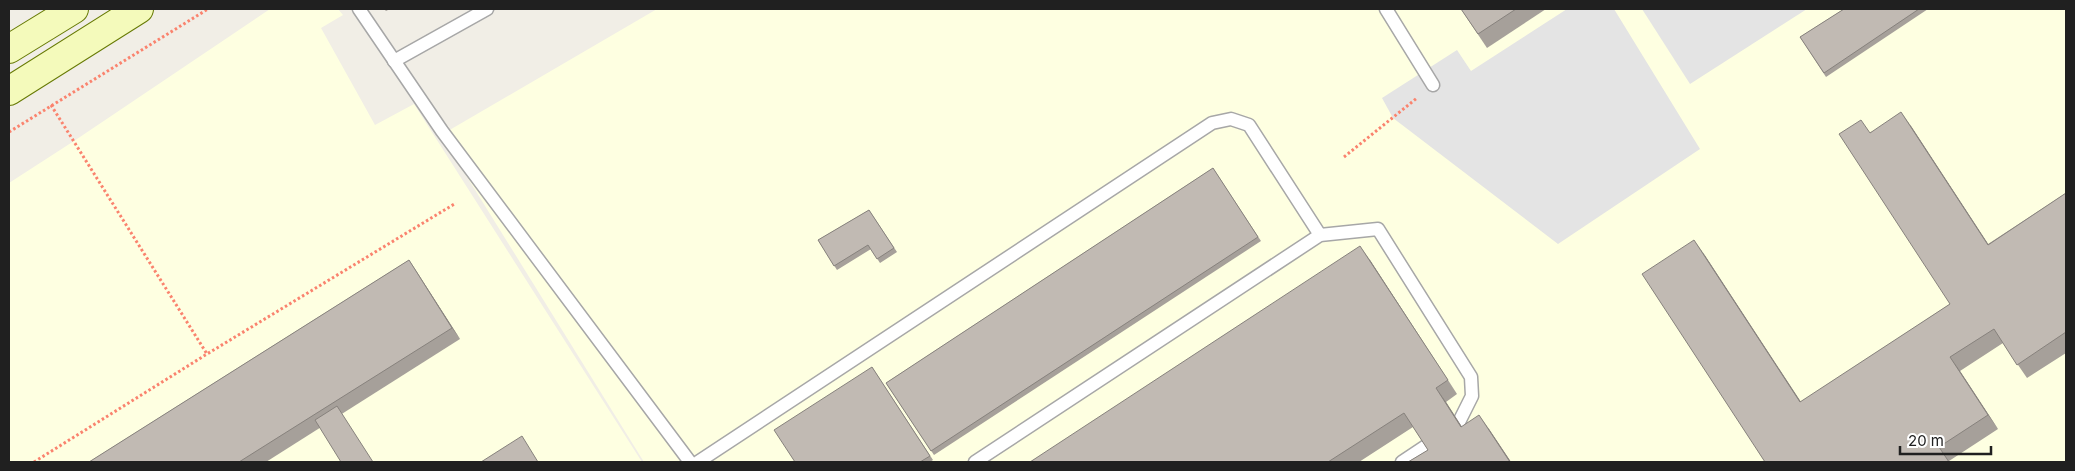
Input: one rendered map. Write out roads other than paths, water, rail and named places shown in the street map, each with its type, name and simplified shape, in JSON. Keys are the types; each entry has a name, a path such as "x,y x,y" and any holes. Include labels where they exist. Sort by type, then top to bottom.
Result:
{"main road":[{"path":"9,49 74,9"},
{"path":"9,91 139,9"}],"lane":[{"path":"359,9 442,131 690,462"},
{"path":"394,61 487,9"},
{"path":"1386,9 1433,84"},
{"path":"698,462 1212,123 1231,119 1249,125 1320,235"},
{"path":"975,462 1320,235 1378,229 1471,377 1472,396 1459,422"},
{"path":"1402,462 1426,446"}]}
